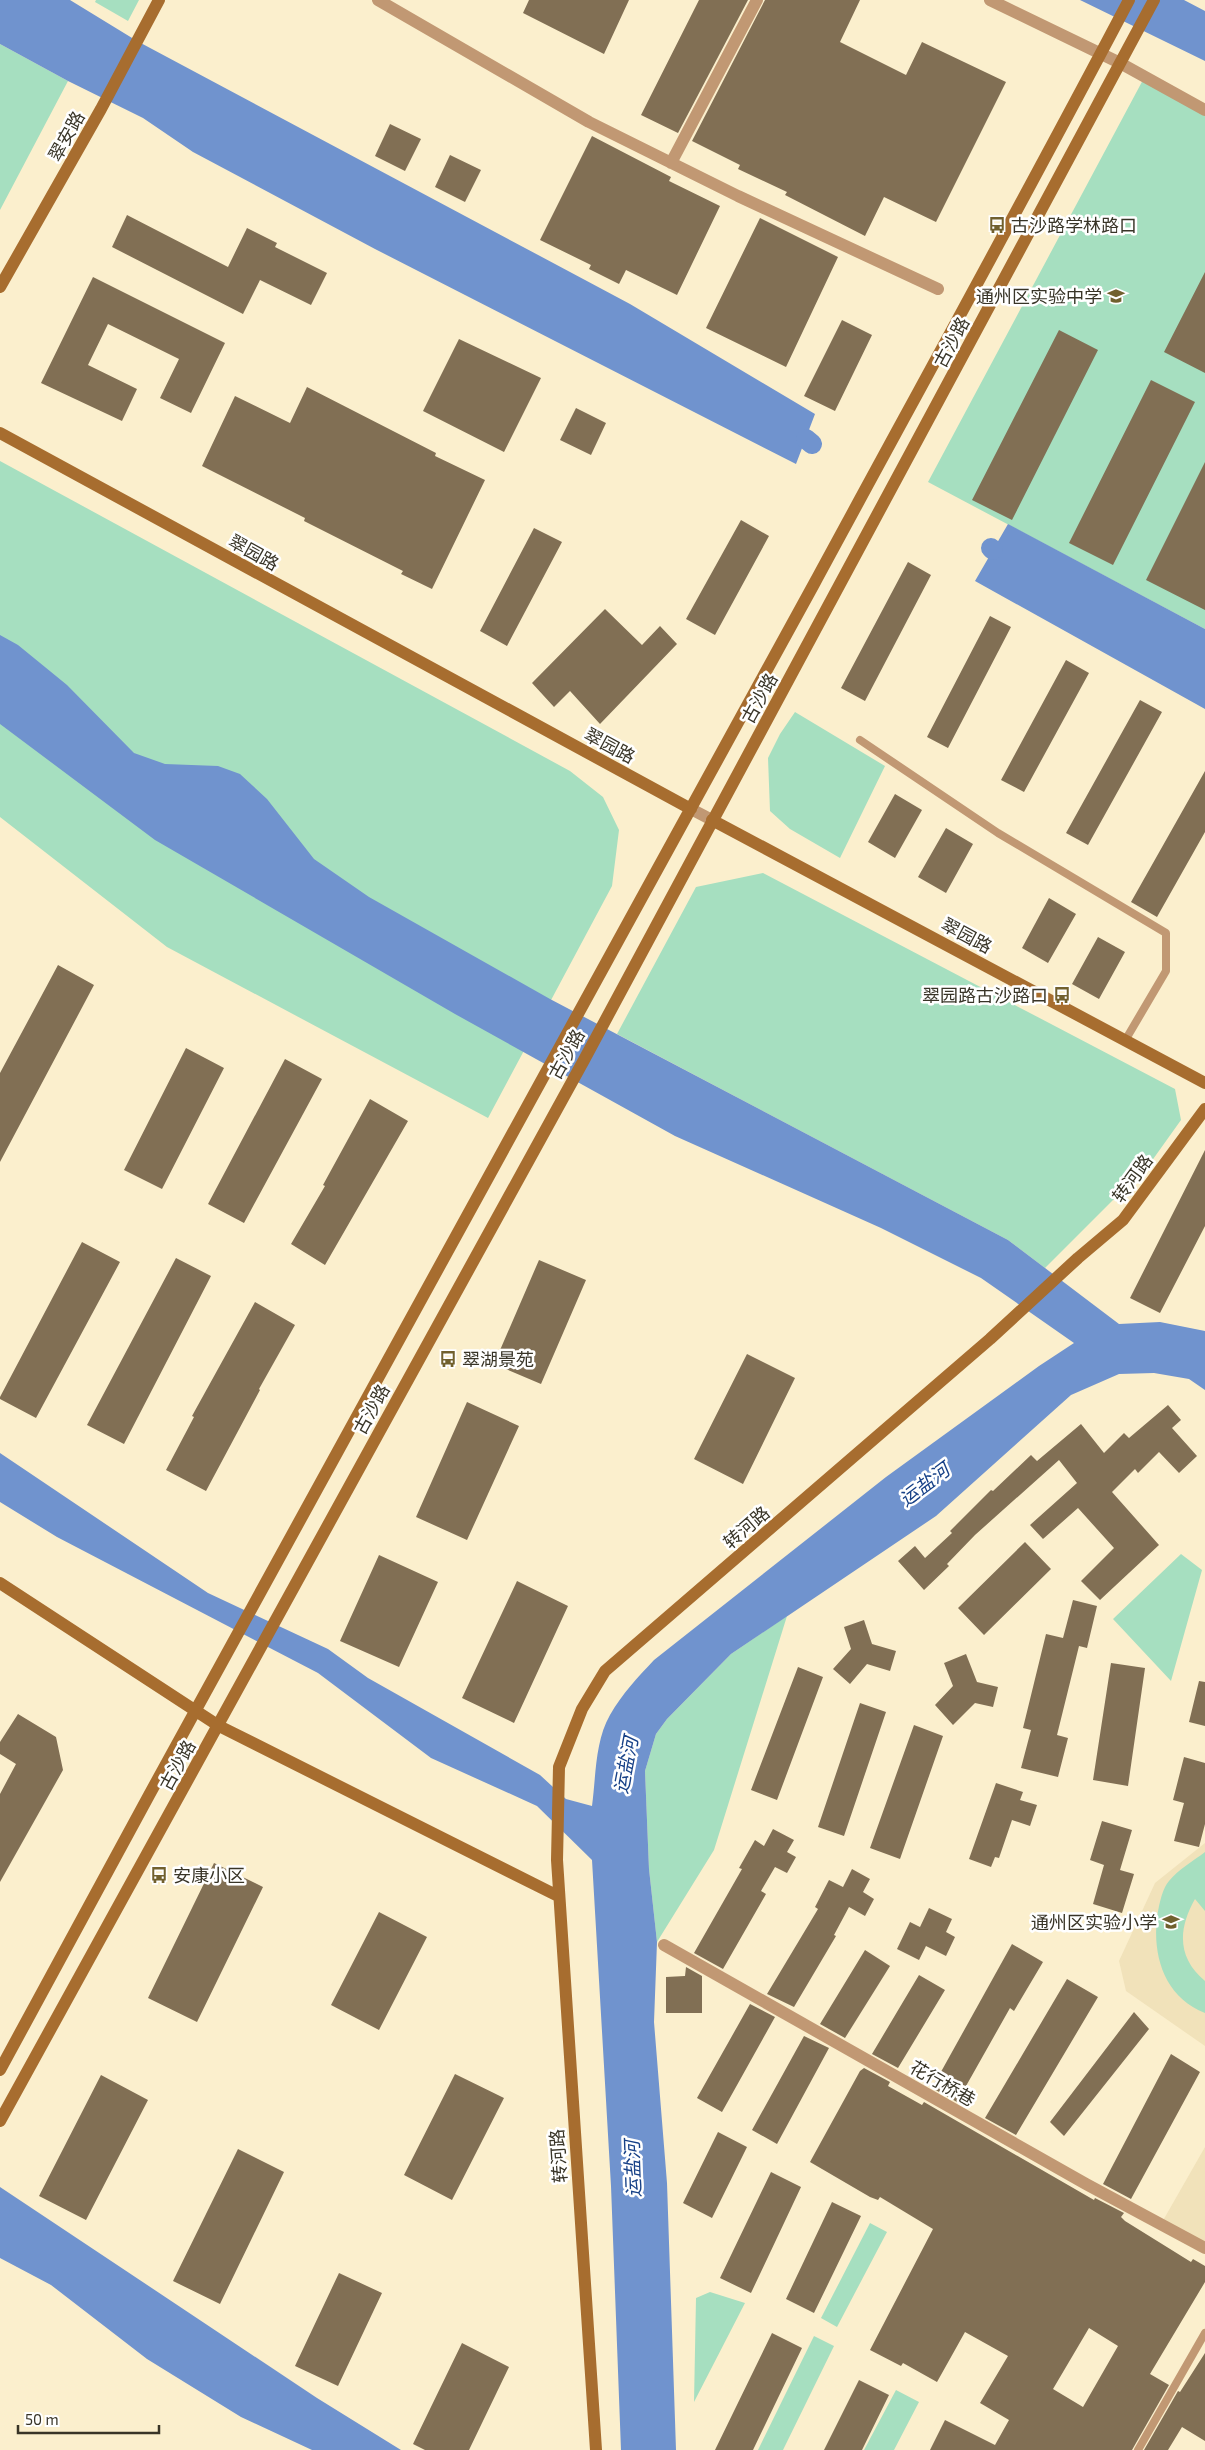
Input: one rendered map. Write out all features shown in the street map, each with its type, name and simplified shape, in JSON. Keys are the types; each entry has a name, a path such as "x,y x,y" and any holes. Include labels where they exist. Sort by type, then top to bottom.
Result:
{"main road":[{"name":"翠安路","path":"0,287 159,0"},
{"name":"古沙路","path":"0,2070 194,1710 691,808 1102,54 1129,0"},
{"name":"古沙路","path":"0,2121 219,1726 286,1598 617,998 1154,0"},
{"name":"翠园路","path":"0,433 691,808"},
{"name":"翠园路","path":"712,820 1126,1039 1205,1083"},
{"name":"转河路","path":"596,2450 557,1860 559,1767 582,1709 606,1671 990,1339 1078,1258 1123,1220 1205,1109"},
{"path":"0,1583 219,1726 558,1896"}],"street":[{"path":"378,0 589,122 938,289"},
{"path":"671,162 757,0"},
{"path":"990,0 1120,63 1205,110"},
{"name":"翠园路","path":"691,808 712,820"},
{"name":"花行桥巷","path":"664,1945 1086,2184 1205,2248"}],"lane":[{"path":"860,740 998,833 1166,933 1166,971 1126,1039"},
{"path":"1138,2450 1205,2333"}],"shaded area":[{"name":"通州区实验小学","path":"1205,1843 1205,2046 1126,1991 1119,1961 1155,1883"},
{"path":"1205,2147 1205,2248 1161,2224"}],"green space":[{"path":"96,0 139,0 128,21 95,2"},
{"path":"0,44 68,81 0,210"},
{"name":"通州区实验中学","path":"1144,78 1205,110 1205,629 928,482"},
{"path":"0,461 570,771 603,797 619,830 612,886 488,1118 167,947 0,817"},
{"path":"795,712 885,766 840,858 790,829 770,811 768,758 780,734"},
{"path":"763,873 1175,1089 1181,1120 1151,1162 1045,1268 1008,1240 617,1034 696,887"},
{"path":"1181,1554 1202,1570 1171,1681 1113,1619"},
{"path":"787,1616 714,1850 657,1942 649,1869 645,1771 656,1734 667,1719 731,1654"},
{"path":"1205,1852 1205,1911 1195,1899 1185,1921 1183,1943 1189,1963 1205,1981 1205,2013 1190,2005 1178,1995 1169,1983 1162,1969 1156,1938 1159,1906 1165,1887 1177,1873"},
{"path":"870,2223 887,2232 837,2327 821,2318"},
{"path":"710,2292 745,2303 694,2402 696,2298"},
{"path":"814,2336 834,2346 783,2450 758,2450"},
{"path":"896,2390 919,2402 894,2450 864,2450"}],"water":[{"path":"0,0 70,0 137,41 630,304 815,414 796,464 375,249 193,152 143,118 68,81 0,44"},
{"path":"1080,0 1184,0 1205,11 1205,61"},
{"path":"1008,524 1205,629 1205,709 975,581"},
{"name":"运盐河","path":"0,635 18,645 67,685 134,753 165,764 218,766 240,774 267,799 314,859 369,897 550,999 1008,1240 1119,1324 1160,1322 1205,1331 1205,1390 1189,1379 1154,1373 1119,1374 1071,1395 936,1516 731,1654 667,1719 656,1734 645,1771 649,1869 657,1942 654,2022 667,2183 676,2450 621,2450 611,2186 592,1860 537,1806 431,1758 318,1673 57,1537 0,1502 0,1453 208,1593 328,1649 368,1678 540,1775 566,1799 592,1806 597,1759 605,1725 625,1693 654,1660 886,1477 1039,1366 1074,1343 981,1278 881,1228 675,1136 455,1014 155,840 0,724"},
{"path":"0,2187 317,2398 401,2450 312,2450 241,2417 147,2359 51,2285 0,2258"}],"building":[{"path":"529,0 629,0 604,54 523,13"},
{"path":"699,0 748,0 678,133 641,115"},
{"path":"765,0 860,0 840,42 906,75 922,42 1006,82 936,222 884,197 865,236 785,195 787,192 738,169 740,165 692,141"},
{"path":"390,124 421,139 405,171 375,156"},
{"path":"592,136 671,177 669,181 720,206 677,295 626,270 619,284 589,269 591,265 540,240"},
{"path":"450,155 481,170 465,202 435,187"},
{"path":"127,215 228,267 247,228 277,243 275,247 327,273 311,305 260,280 243,314 112,247"},
{"path":"760,218 838,257 786,367 706,328"},
{"path":"1205,272 1205,373 1164,352"},
{"path":"93,277 225,343 191,413 160,398 179,359 108,324 88,365 137,389 122,421 41,383"},
{"path":"842,320 872,335 835,411 804,396"},
{"path":"1059,330 1098,350 1012,520 972,500"},
{"path":"459,339 541,378 504,452 423,411"},
{"path":"1151,380 1195,402 1113,565 1069,543"},
{"path":"307,387 436,453 435,456 485,480 432,589 401,574 403,571 304,521 305,518 202,466 235,396 290,423"},
{"path":"576,408 606,423 591,455 560,440"},
{"path":"1205,462 1205,610 1146,580"},
{"path":"741,520 769,536 715,635 686,619"},
{"path":"534,528 562,542 507,646 480,631"},
{"path":"908,562 931,575 865,701 841,688"},
{"path":"605,609 642,645 660,626 677,644 600,724 570,691 554,707 532,683"},
{"path":"990,616 1011,627 948,748 927,737"},
{"path":"1066,660 1089,673 1024,792 1001,780"},
{"path":"1140,700 1162,712 1088,845 1066,833"},
{"path":"1205,771 1205,832 1157,917 1131,902"},
{"path":"895,794 922,810 895,858 868,842"},
{"path":"946,828 973,844 946,893 918,877"},
{"path":"1049,898 1076,914 1048,963 1022,948"},
{"path":"1098,937 1125,952 1099,999 1072,984"},
{"path":"58,965 94,985 0,1162 0,1073"},
{"path":"186,1048 224,1068 162,1189 124,1170"},
{"path":"285,1059 322,1079 244,1223 208,1204"},
{"path":"370,1099 408,1121 325,1265 291,1244 325,1186 323,1185"},
{"path":"1205,1150 1205,1226 1160,1313 1130,1298"},
{"path":"82,1242 120,1262 36,1418 0,1399 0,1397"},
{"path":"176,1258 211,1276 124,1444 87,1425"},
{"path":"539,1260 586,1280 541,1384 494,1364"},
{"path":"255,1302 295,1325 206,1491 166,1470 194,1417 192,1416"},
{"path":"747,1354 795,1378 743,1484 694,1459"},
{"path":"467,1402 519,1426 467,1540 416,1517"},
{"path":"1168,1405 1181,1420 1172,1428 1197,1456 1179,1473 1159,1452 1138,1473 1135,1469 1112,1492 1159,1545 1100,1600 1081,1581 1114,1548 1078,1508 1043,1539 1030,1525 1077,1483 1059,1460 975,1535 947,1564 949,1566 924,1590 898,1561 915,1546 925,1558 952,1533 950,1531 991,1490 993,1491 1031,1455 1037,1461 1081,1424 1104,1453 1124,1433 1129,1438"},
{"path":"1025,1542 1051,1569 984,1635 958,1608"},
{"path":"379,1555 438,1582 399,1667 340,1641"},
{"path":"517,1581 568,1606 514,1723 462,1698"},
{"path":"1073,1600 1097,1606 1087,1648 1079,1646 1057,1735 1068,1738 1058,1777 1021,1768 1031,1730 1023,1728 1046,1634 1063,1638"},
{"path":"864,1620 872,1644 896,1651 890,1671 867,1664 850,1684 833,1669 851,1649 844,1627"},
{"path":"966,1654 977,1682 998,1687 993,1707 975,1703 953,1725 935,1705 953,1686 944,1663"},
{"path":"1111,1663 1145,1668 1128,1786 1093,1780"},
{"path":"798,1667 823,1677 777,1800 751,1790"},
{"path":"1199,1681 1205,1682 1205,1726 1189,1722"},
{"path":"860,1703 886,1712 844,1836 818,1827"},
{"path":"18,1714 56,1737 63,1770 0,1882 0,1794 16,1764 0,1754 0,1742"},
{"path":"914,1725 943,1736 900,1859 870,1848"},
{"path":"1184,1757 1205,1763 1205,1824 1199,1847 1174,1841 1184,1803 1173,1800"},
{"path":"996,1783 1023,1792 1020,1800 1037,1805 1030,1826 1012,1820 999,1858 995,1857 991,1867 969,1859"},
{"path":"1102,1821 1132,1830 1120,1870 1134,1874 1122,1913 1093,1904 1104,1865 1090,1860"},
{"path":"773,1829 794,1840 787,1852 796,1857 787,1873 775,1867 761,1891 766,1894 723,1969 694,1953 742,1869 739,1868 755,1840 764,1846"},
{"path":"214,1863 263,1887 197,2022 148,1998"},
{"path":"852,1869 870,1879 863,1892 874,1899 865,1916 849,1907 834,1935 836,1936 794,2007 767,1994 818,1909 815,1907 829,1880 843,1887"},
{"path":"929,1908 952,1919 946,1932 955,1937 946,1956 926,1946 919,1960 897,1949 910,1922 920,1927"},
{"path":"379,1912 427,1937 379,2030 331,2005"},
{"path":"1012,1944 1043,1962 1014,2011 1010,2008 957,2102 932,2088"},
{"path":"865,1950 890,1966 845,2038 820,2024"},
{"path":"686,1967 702,1976 702,2013 666,2013 666,1977 685,1976"},
{"path":"919,1975 945,1990 898,2068 872,2054"},
{"path":"1067,1979 1098,1997 1016,2135 985,2118"},
{"path":"750,2004 775,2017 722,2112 697,2098"},
{"path":"1134,2012 1149,2029 1064,2136 1050,2122"},
{"path":"804,2036 829,2048 777,2144 752,2130"},
{"path":"1171,2054 1200,2072 1131,2199 1103,2184"},
{"path":"864,2068 890,2082 888,2086 922,2105 924,2102 1094,2200 1095,2198 1124,2213 1121,2217 1125,2221 1191,2262 1193,2259 1205,2266 1205,2282 1150,2374 1169,2385 1132,2450 930,2450 945,2420 995,2445 1009,2420 980,2403 1008,2356 965,2332 937,2382 903,2363 901,2366 870,2350 933,2229 880,2197 878,2200 870,2197 810,2162 860,2071","holes":["1089,2328 1118,2346 1083,2407 1053,2389"]},
{"path":"455,2074 504,2098 452,2200 404,2175"},
{"path":"101,2075 148,2100 86,2220 39,2196"},
{"path":"718,2132 747,2147 712,2218 683,2203"},
{"path":"238,2149 284,2172 220,2304 173,2281"},
{"path":"771,2172 801,2187 751,2293 720,2278"},
{"path":"832,2202 861,2216 814,2313 786,2299"},
{"path":"339,2273 382,2293 338,2386 295,2366"},
{"path":"772,2333 802,2348 753,2450 715,2450"},
{"path":"462,2343 509,2367 469,2450 425,2450 413,2444"},
{"path":"1205,2353 1205,2441 1182,2427 1168,2450 1144,2450 1178,2391 1180,2392"},
{"path":"859,2380 889,2395 862,2450 824,2450"}],"waterway":[{"path":"806,439 812,444"}],"place":[{"name":"古沙路学林路口","path":"997,225"},
{"name":"通州区实验中学","path":"1116,296"},
{"name":"翠园路古沙路口","path":"1062,995"},
{"name":"翠湖景苑","path":"448,1359"},
{"name":"安康小区","path":"159,1875"},
{"name":"通州区实验小学","path":"1171,1922"}]}
